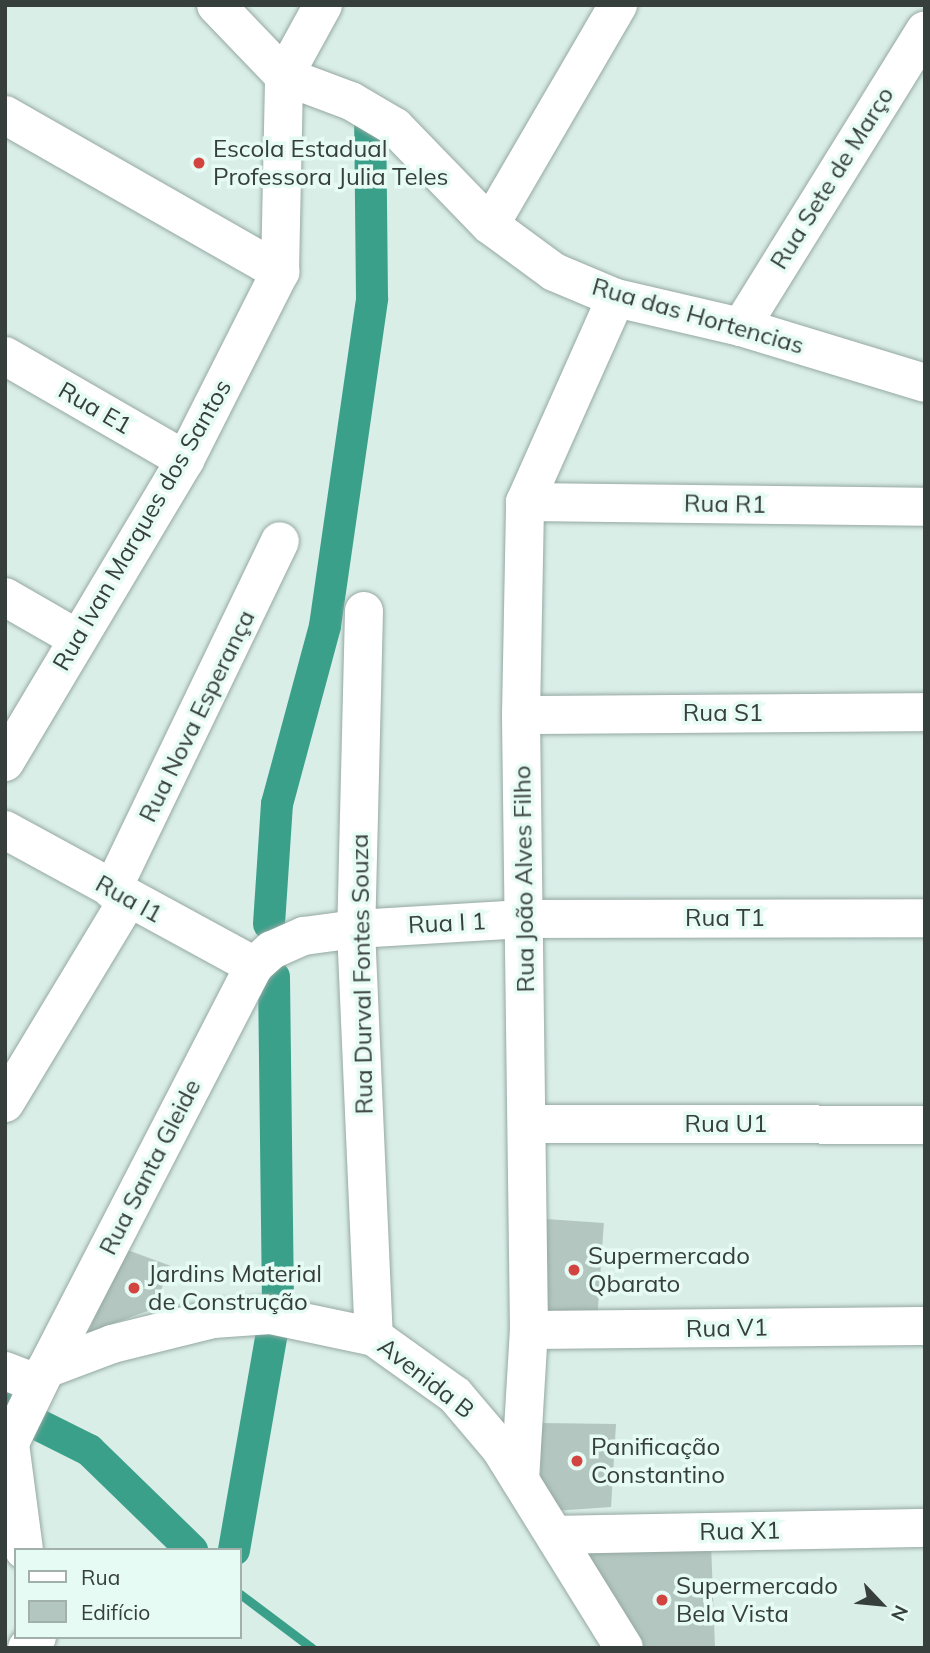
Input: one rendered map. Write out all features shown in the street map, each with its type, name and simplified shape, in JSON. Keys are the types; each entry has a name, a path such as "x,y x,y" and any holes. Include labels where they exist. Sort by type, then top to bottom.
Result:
{"street":[{"path":"216,5 284,76 323,5"},
{"path":"490,225 618,5"},
{"name":"Rua Sete de Março","path":"741,327 925,30"},
{"name":"Rua das Hortencias","path":"284,76 351,101 395,127 490,225 554,272 616,298 741,327 925,383"},
{"name":"Rua Ivan Marques dos Santos","path":"5,762 185,460 280,272 284,76"},
{"path":"5,115 280,272"},
{"name":"Rua João Alves Filho","path":"520,1480 528,1331 528,1124 521,715 525,502 616,298"},
{"name":"Rua E1","path":"5,356 185,460"},
{"name":"Rua R1","path":"525,502 925,507"},
{"name":"Rua Nova Esperança","path":"5,1103 120,894 280,541"},
{"path":"5,597 78,639"},
{"name":"Rua Durval Fontes Souza","path":"364,611 356,929 374,1337"},
{"name":"Rua S1","path":"521,715 925,712"},
{"name":"Rua I1","path":"5,830 254,966"},
{"name":"Rua T1","path":"524,919 925,918"},
{"name":"Rua I 1","path":"254,966 304,936 356,929 524,919"},
{"name":"Rua Santa Gleide","path":"29,1374 254,966"},
{"name":"Rua U1","path":"528,1124 925,1125"},
{"name":"Avenida B","path":"29,1374 112,1344 213,1319 270,1315 374,1337 473,1413 520,1480 624,1648"},
{"name":"Rua V1","path":"528,1331 925,1326"},
{"path":"24,1548 7,1442 29,1374"},
{"name":"Rua X1","path":"555,1535 925,1528"}],"building":[{"name":"Supermercado Qbarato","path":"546,1219 604,1223 597,1322 539,1318"},
{"name":"Jardins Material de Construção","path":"122,1248 171,1266 153,1309 88,1333"},
{"name":"Panificação Constantino","path":"541,1423 616,1424 611,1507 554,1511 540,1499"},
{"name":"Supermercado Bela Vista","path":"711,1544 715,1648 637,1648 584,1552"}],"waterway":[{"path":"269,924 277,804 325,626 372,298 370,113"},
{"path":"274,977 278,1298"},
{"path":"234,1548 272,1333"},
{"path":"5,1408 89,1450 190,1548"},
{"path":"242,1596 312,1648"}],"place":[{"name":"Escola Estadual Professora Julia Teles","path":"199,163"},
{"name":"Supermercado Qbarato","path":"574,1270"},
{"name":"Jardins Material de Construção","path":"134,1288"},
{"name":"Panificação Constantino","path":"577,1461"},
{"name":"Supermercado Bela Vista","path":"662,1600"}]}
